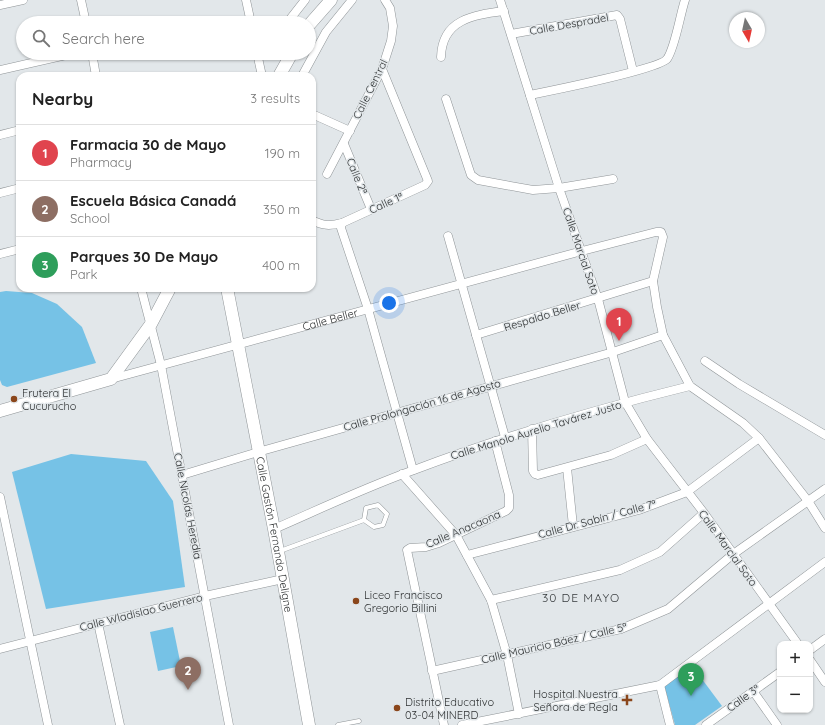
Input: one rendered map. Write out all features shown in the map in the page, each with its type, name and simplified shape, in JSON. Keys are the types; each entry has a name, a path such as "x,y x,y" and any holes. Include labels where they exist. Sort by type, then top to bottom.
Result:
{"street":[{"path":"0,5 23,0"},
{"path":"81,0 84,16"},
{"path":"246,0 249,16"},
{"path":"292,16 305,0"},
{"path":"316,17 331,0"},
{"path":"316,50 326,32 352,0"},
{"name":"Calle Central","path":"327,174 382,69 391,41 393,26 390,8 385,0"},
{"name":"Calle Marcial Soto","path":"500,0 559,188 598,299 625,402 647,439 704,513 732,555 796,641"},
{"path":"530,95 662,63 666,60 685,0"},
{"path":"441,57 442,46 446,36 465,18 504,11"},
{"name":"Calle Despradel","path":"511,34 617,15 620,19 633,71"},
{"path":"0,70 44,60"},
{"path":"93,60 95,72"},
{"path":"260,60 262,72"},
{"path":"281,72 288,60"},
{"path":"304,72 311,60"},
{"name":"Calle 1ª","path":"316,222 329,226 342,223 425,185 428,181 382,69"},
{"path":"446,99 468,169 471,175 478,180 533,190 559,188 614,179"},
{"path":"316,116 350,131"},
{"path":"0,135 16,131"},
{"name":"Calle 2ª","path":"344,144 371,209"},
{"path":"0,193 16,189"},
{"path":"342,223 341,228 368,309 413,470"},
{"name":"Calle Beller","path":"0,411 111,379 582,251 661,232 663,237 654,281"},
{"path":"448,236 505,437"},
{"path":"0,254 16,250"},
{"path":"654,281 663,335 690,386 743,423 759,438 808,501 825,528"},
{"name":"Respaldo Beller","path":"476,335 654,281"},
{"name":"Calle Nicolás Heredia","path":"142,292 161,366 229,725"},
{"path":"111,379 151,324 168,292"},
{"name":"Calle Gastón Fernando Deligne","path":"228,292 274,529 309,725"},
{"name":"Calle Prolongación 16 de Agosto","path":"182,475 258,452 613,352 663,335"},
{"path":"705,361 739,384 825,434"},
{"name":"Calle Manolo Aurelio Tavárez Justo","path":"274,529 402,474 505,437 625,402 690,386"},
{"path":"532,429 534,474 538,475 611,455 647,439"},
{"name":"Calle Dr. Sabín / Calle 7ª","path":"467,555 573,526 639,510 687,492 759,438"},
{"name":"Calle Anacaona","path":"444,725 407,550 410,548 426,547 456,535 506,511 509,508 509,495 495,441"},
{"path":"567,468 573,526"},
{"path":"402,474 456,535 491,600 507,655 519,714"},
{"name":"Calle Mauricio Báez / Calle 5ª","path":"432,671 621,629 668,609 732,555 825,489"},
{"path":"0,498 3,525 31,641 48,725"},
{"path":"491,600 620,570 660,552 704,513"},
{"path":"462,725 501,722 519,714 660,685 825,562"},
{"name":"Calle Wladislao Guerrero","path":"0,649 205,596 283,579"},
{"path":"98,623 120,725"},
{"path":"813,648 825,639"},
{"path":"813,664 825,682"},
{"name":"Calle 3ª","path":"706,725 777,674"},
{"path":"660,685 670,725"},
{"path":"753,691 777,725"}],"lane":[{"path":"378,505 386,514 383,525 374,527 364,520 366,508 378,505"},
{"path":"278,551 364,520"},
{"path":"338,725 359,720"}],"shaded area":[{"path":"0,292 32,293 57,304 82,327 96,363 7,387 2,385 0,380"},
{"path":"71,454 146,461 173,501 185,587 46,609 12,472"},
{"path":"173,627 181,666 158,671 150,632"},
{"path":"693,667 722,706 695,725 675,725 664,685"}],"place":[{"name":"Farmacia 30 de Mayo","path":"619,341"},
{"name":"Frutera El Cucurucho","path":"14,399"},
{"name":"Liceo Francisco Gregorio Billini","path":"356,601"},
{"name":"Escuela Básica Canadá","path":"188,690"},
{"name":"Parques 30 De Mayo","path":"691,696"},
{"name":"Hospital Nuestra Señora de Regla","path":"627,700"},
{"name":"Distrito Educativo 03-04 MINERD","path":"397,708"}],"district":[{"name":"30 DE MAYO","path":"581,598"}]}
